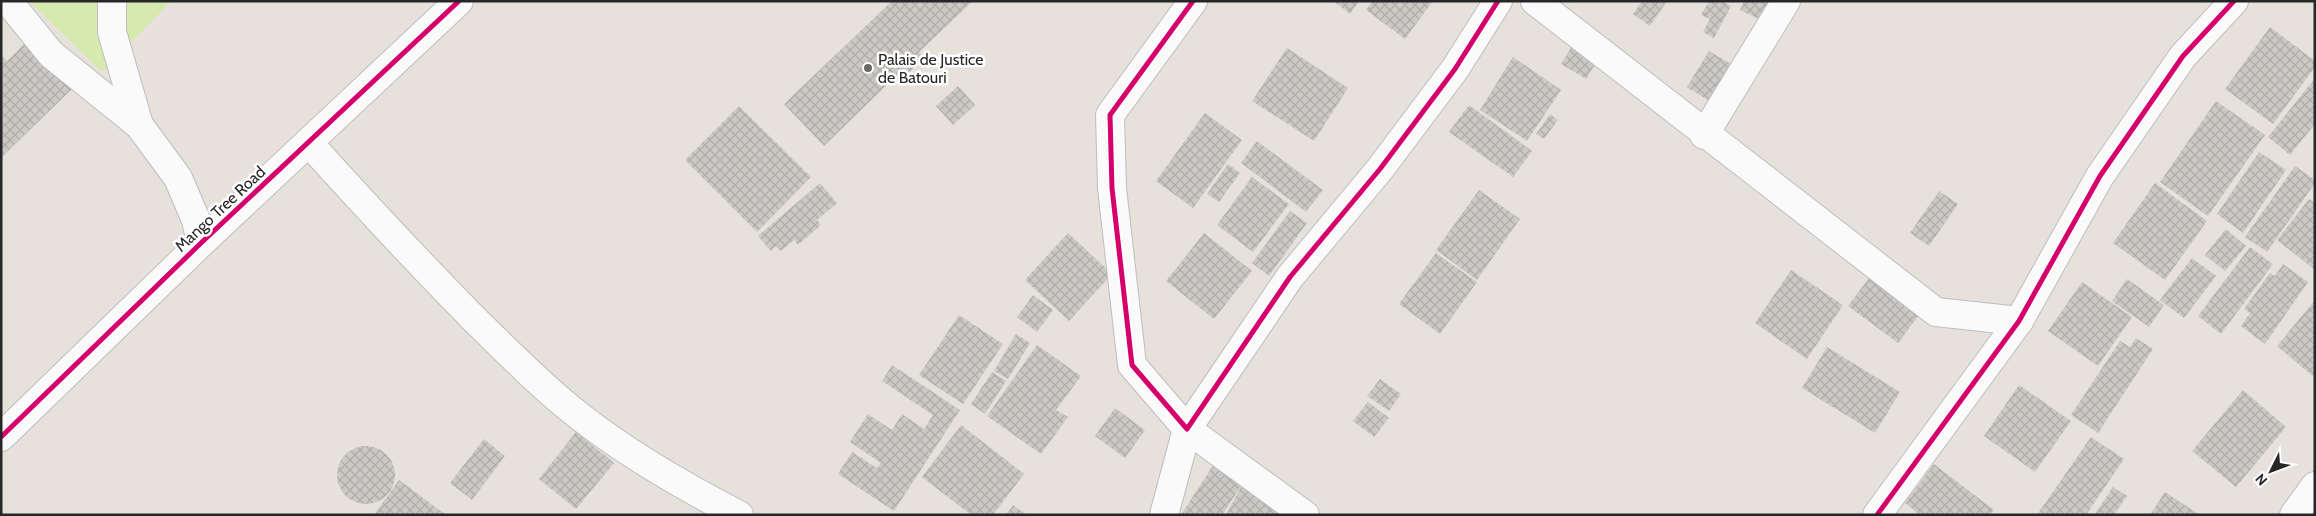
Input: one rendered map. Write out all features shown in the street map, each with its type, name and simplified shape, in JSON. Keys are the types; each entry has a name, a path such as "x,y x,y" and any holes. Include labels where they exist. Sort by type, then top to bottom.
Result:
{"street":[{"path":"8,1 51,54 139,125 178,178 196,220 201,243"},
{"path":"112,1 112,32 139,125"},
{"name":"Mango Tree Road","path":"1,437 201,243 459,1"},
{"path":"1193,1 1110,116 1112,188 1132,365 1187,429 1305,515"},
{"path":"1164,515 1187,429 1290,277 1380,169 1455,69 1498,1"},
{"path":"1535,1 1704,135 1936,312 2020,321"},
{"path":"1704,135 1786,1"},
{"path":"1877,515 2020,321 2100,176 2183,56 2234,1"},
{"path":"309,143 402,247 510,355 577,414 624,449 704,497 739,515"},
{"path":"2294,515 2315,486"}],"green space":[{"path":"29,1 171,1 102,72"}],"building":[{"name":"Palais de Justice de Batouri","path":"892,1 973,1 919,52 924,58 899,82 895,77 824,146 784,104"},
{"path":"1333,1 1359,1 1350,14"},
{"path":"1372,1 1433,1 1405,39 1366,10"},
{"path":"1642,1 1667,1 1650,26 1633,14"},
{"path":"1709,1 1722,1 1731,6 1714,38 1703,32 1710,19 1701,15"},
{"path":"1744,1 1773,1 1763,21 1740,10"},
{"path":"2270,27 2315,61 2315,67 2273,124 2225,89"},
{"path":"29,39 75,86 1,158 1,55 7,61"},
{"path":"1287,48 1348,88 1314,141 1252,101"},
{"path":"1571,48 1596,63 1586,79 1561,64"},
{"path":"1709,51 1731,64 1709,101 1687,87"},
{"path":"1513,57 1561,90 1527,141 1480,110"},
{"path":"2315,78 2315,124 2290,155 2268,137"},
{"path":"958,86 975,105 953,125 936,106"},
{"path":"2216,101 2265,135 2208,216 2160,182"},
{"path":"1469,105 1532,151 1513,177 1449,132"},
{"path":"739,106 811,177 757,232 685,160"},
{"path":"1205,113 1242,140 1193,208 1156,181"},
{"path":"1550,114 1558,120 1544,139 1536,134"},
{"path":"1257,141 1323,190 1306,212 1241,163"},
{"path":"2259,152 2286,170 2243,233 2217,214"},
{"path":"1228,164 1240,173 1219,202 1207,194"},
{"path":"2295,166 2315,180 2315,183 2267,252 2245,237"},
{"path":"1252,177 1289,204 1253,252 1217,225"},
{"path":"820,183 837,203 817,220 821,225 798,245 794,240 781,251 776,246 771,251 758,236"},
{"path":"2155,183 2207,221 2165,280 2113,243"},
{"path":"1479,190 1520,219 1477,280 1436,250"},
{"path":"1939,191 1958,204 1929,246 1910,233"},
{"path":"2309,199 2315,203 2315,270 2277,240"},
{"path":"1290,211 1307,223 1269,276 1252,263"},
{"path":"2226,229 2246,246 2225,271 2205,255"},
{"path":"1068,233 1112,274 1069,321 1025,280"},
{"path":"1204,233 1252,271 1214,319 1166,281"},
{"path":"2250,247 2273,264 2221,334 2198,316"},
{"path":"1436,253 1477,282 1440,334 1399,304"},
{"path":"2192,258 2216,276 2184,318 2160,300"},
{"path":"1881,262 1931,299 1898,343 1848,306"},
{"path":"2283,264 2308,282 2265,344 2241,326 2250,313 2244,309 2270,273 2275,276"},
{"path":"1791,270 1843,305 1807,359 1755,323"},
{"path":"2127,279 2164,305 2149,327 2112,301"},
{"path":"2082,282 2132,317 2098,366 2048,331"},
{"path":"1033,295 1053,310 1037,332 1017,317"},
{"path":"2315,300 2315,378 2277,346"},
{"path":"959,315 1003,344 963,404 919,375"},
{"path":"1016,334 1030,343 1008,379 994,371"},
{"path":"2136,338 2153,349 2098,433 2071,415 2120,341 2130,347"},
{"path":"1037,345 1081,376 1056,410 1068,417 1041,454 987,416"},
{"path":"1827,347 1900,392 1875,433 1802,388"},
{"path":"892,365 960,410 894,511 838,474 852,452 877,468 881,463 850,442 868,414 892,430 902,414 924,429 933,415 882,381"},
{"path":"992,372 1006,381 985,414 971,404"},
{"path":"1380,379 1401,394 1389,411 1367,396"},
{"path":"2019,385 2071,421 2035,472 1984,436"},
{"path":"2243,390 2286,427 2236,487 2192,451"},
{"path":"1368,402 1389,418 1374,437 1353,421"},
{"path":"1115,408 1145,430 1125,458 1095,436"},
{"path":"961,425 1024,474 993,515 971,515 922,477"},
{"path":"576,432 614,463 576,509 539,479"},
{"path":"2091,437 2124,459 2086,515 2037,515"},
{"path":"484,439 505,456 472,500 450,483"},
{"path":"366,446 382,451 390,459 395,475 390,491 382,499 366,504 350,499 342,491 337,475 342,459 350,451"},
{"path":"1214,464 1243,483 1222,515 1181,515"},
{"path":"1934,464 1994,510 1990,515 1920,515 1905,503"},
{"path":"1247,476 1284,515 1226,515"},
{"path":"399,480 446,515 374,515"},
{"path":"2113,487 2127,496 2114,515 2095,514"},
{"path":"2165,492 2200,515 2150,515"},
{"path":"1013,505 1026,515 1006,515"}],"cycle path":[{"path":"1,437 201,243 459,1"},
{"path":"1193,1 1110,115 1112,188 1132,365 1187,429 1290,277 1380,169 1455,69 1498,1"},
{"path":"1877,515 2019,321 2100,176 2183,56 2234,1"}],"place":[{"name":"Palais de Justice de Batouri","path":"868,68"}]}
